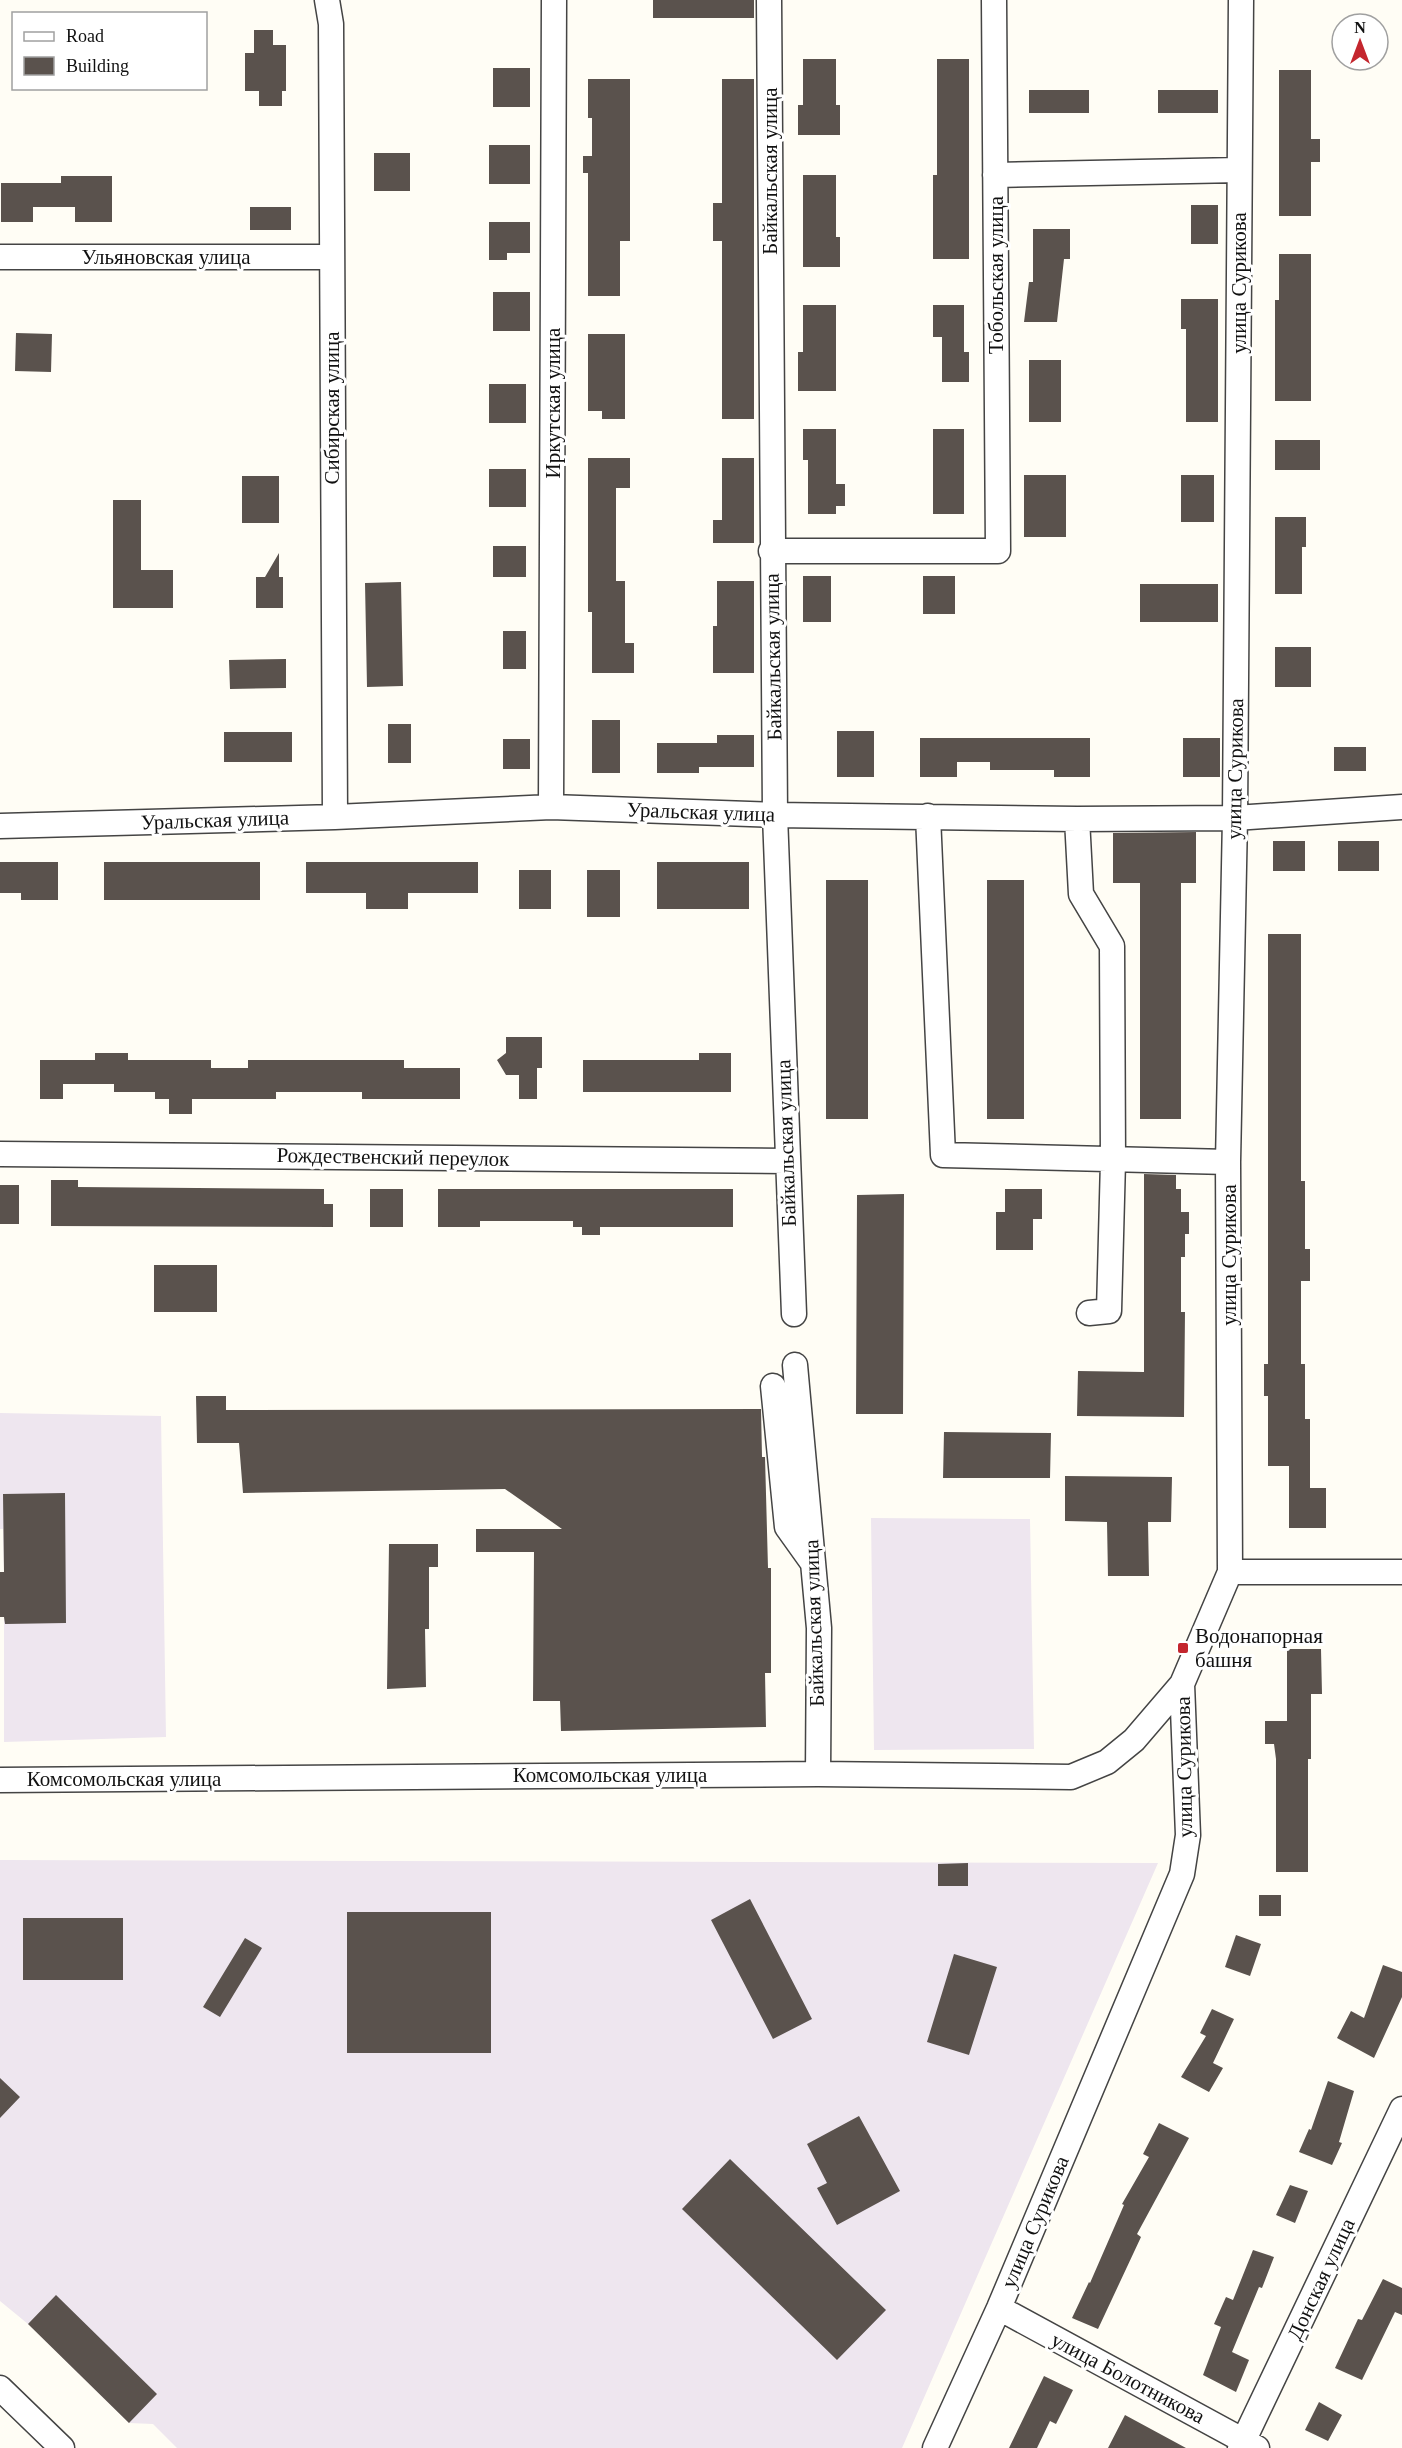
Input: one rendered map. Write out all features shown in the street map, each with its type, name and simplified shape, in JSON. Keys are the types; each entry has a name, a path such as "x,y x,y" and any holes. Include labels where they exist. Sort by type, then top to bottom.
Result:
{"street":[{"name":"Сибирская улица","path":"327,0 331,24 335,817"},
{"name":"Иркутская улица","path":"551,807 554,0"},
{"name":"Байкальская улица","path":"769,0 771,551 775,815 794,1314"},
{"name":"Тобольская улица","path":"771,551 998,550 994,0"},
{"name":"улица Сурикова","path":"935,2448 999,2308 1182,1874 1188,1835 1182,1683 1230,1572 1228,1162 1234,818 1241,0"},
{"path":"995,175 1239,170"},
{"name":"Ульяновская улица","path":"0,257 331,257"},
{"name":"Уральская улица","path":"0,826 335,817 551,807 775,815 1077,819 1234,818 1402,807"},
{"path":"928,816 943,1155 1113,1161 1228,1162"},
{"path":"1077,819 1081,894 1112,946 1113,1161 1109,1311 1089,1312"},
{"name":"Рождественский переулок","path":"0,1154 787,1161"},
{"name":"Байкальская улица","path":"795,1365 819,1628 818,1774"},
{"path":"772,1386 787,1527 814,1564"},
{"path":"1230,1572 1402,1572"},
{"name":"Комсомольская улица","path":"0,1780 818,1774 1071,1777 1107,1762 1134,1740 1182,1683"},
{"name":"Донская улица","path":"1247,2446 1402,2109"},
{"name":"улица Болотникова","path":"999,2308 1247,2446"},
{"path":"0,2388 62,2448"}],"shaded area":[{"path":"0,1413 161,1416 166,1737 4,1742 4,1572 3,1529 0,1529"},
{"path":"871,1518 1030,1519 1034,1749 874,1750"},
{"path":"0,1860 1158,1863 902,2448 177,2448 153,2424 129,2423 28,2324 0,2301"}],"building":[{"path":"653,0 754,0 754,18 653,18"},
{"path":"254,30 273,30 273,45 286,45 286,91 282,91 282,106 259,106 259,91 245,91 245,53 254,53"},
{"path":"803,59 836,59 836,105 840,105 840,135 798,135 798,105 803,105"},
{"path":"937,59 969,59 969,259 933,259 933,175 937,175"},
{"path":"493,68 530,68 530,107 493,107"},
{"path":"1279,70 1311,70 1311,139 1320,139 1320,162 1311,162 1311,216 1279,216"},
{"path":"588,79 630,79 630,241 620,241 620,296 588,296 588,173 583,173 583,156 592,156 592,118 588,118"},
{"path":"722,79 754,79 754,419 722,419 722,241 713,241 713,203 722,203"},
{"path":"1029,90 1089,90 1089,113 1029,113"},
{"path":"1158,90 1218,90 1218,113 1158,113"},
{"path":"489,145 530,145 530,184 489,184"},
{"path":"374,153 410,153 410,191 374,191"},
{"path":"803,175 836,175 836,237 840,237 840,267 803,267"},
{"path":"61,176 112,176 112,222 75,222 75,207 33,207 33,222 1,222 1,183 61,183"},
{"path":"1191,205 1218,205 1218,244 1191,244"},
{"path":"250,207 291,207 291,230 250,230"},
{"path":"489,222 530,222 530,253 507,253 507,260 489,260"},
{"path":"1033,229 1070,229 1070,259 1064,259 1057,322 1024,322 1029,282 1033,282"},
{"path":"1279,254 1311,254 1311,401 1275,401 1275,300 1279,300"},
{"path":"493,292 530,292 530,331 493,331"},
{"path":"1181,299 1218,299 1218,422 1186,422 1186,329 1181,329"},
{"path":"803,305 836,305 836,391 798,391 798,352 803,352"},
{"path":"933,305 964,305 964,352 969,352 969,382 942,382 942,337 933,337"},
{"path":"16,333 52,334 51,372 15,371"},
{"path":"588,334 625,334 625,419 602,419 602,411 588,411"},
{"path":"1029,360 1061,360 1061,422 1029,422"},
{"path":"489,384 526,384 526,423 489,423"},
{"path":"803,429 836,429 836,484 845,484 845,506 836,506 836,514 808,514 808,460 803,460"},
{"path":"933,429 964,429 964,514 933,514"},
{"path":"1275,440 1320,440 1320,470 1275,470"},
{"path":"588,458 630,458 630,488 616,488 616,581 625,581 625,643 634,643 634,673 592,673 592,612 588,612"},
{"path":"722,458 754,458 754,543 713,543 713,520 722,520"},
{"path":"489,469 526,469 526,507 489,507"},
{"path":"1024,475 1066,475 1066,537 1024,537"},
{"path":"1181,475 1214,475 1214,522 1181,522"},
{"path":"242,476 279,476 279,523 242,523"},
{"path":"113,500 141,500 141,570 173,570 173,608 113,608"},
{"path":"1275,517 1306,517 1306,547 1302,547 1302,594 1275,594"},
{"path":"493,546 526,546 526,577 493,577"},
{"path":"279,553 279,577 283,577 283,608 256,608 256,577 265,577"},
{"path":"803,576 831,576 831,622 803,622"},
{"path":"923,576 955,576 955,614 923,614"},
{"path":"717,581 754,581 754,673 713,673 713,626 717,626"},
{"path":"401,582 403,686 367,687 365,583"},
{"path":"1140,584 1218,584 1218,622 1140,622"},
{"path":"503,631 526,631 526,669 503,669"},
{"path":"1275,647 1311,647 1311,687 1275,687"},
{"path":"286,659 286,688 230,689 229,660"},
{"path":"592,720 620,720 620,773 592,773"},
{"path":"388,724 411,724 411,763 388,763"},
{"path":"837,731 874,731 874,777 837,777"},
{"path":"224,732 292,732 292,762 224,762"},
{"path":"717,735 754,735 754,767 699,767 699,773 657,773 657,743 717,743"},
{"path":"920,738 1090,738 1090,777 1054,777 1054,770 990,770 990,762 957,762 957,777 920,777"},
{"path":"1183,738 1220,738 1220,777 1183,777"},
{"path":"503,739 530,739 530,769 503,769"},
{"path":"1334,747 1366,747 1366,771 1334,771"},
{"path":"1196,832 1196,883 1181,883 1181,1119 1140,1119 1140,883 1113,883 1113,833"},
{"path":"1273,841 1305,841 1305,871 1273,871"},
{"path":"1338,841 1379,841 1379,871 1338,871"},
{"path":"0,862 58,862 58,900 21,900 21,893 0,893"},
{"path":"104,862 260,862 260,900 104,900"},
{"path":"306,862 478,862 478,893 408,893 408,909 366,909 366,893 306,893"},
{"path":"657,862 749,862 749,909 657,909"},
{"path":"519,870 551,870 551,909 519,909"},
{"path":"587,870 620,870 620,917 587,917"},
{"path":"826,880 868,880 868,1119 826,1119"},
{"path":"987,880 1024,880 1024,1119 987,1119"},
{"path":"1268,934 1301,934 1301,1181 1305,1181 1305,1249 1310,1249 1310,1281 1301,1281 1301,1364 1305,1364 1305,1419 1310,1419 1310,1488 1326,1488 1326,1528 1289,1528 1289,1466 1268,1466 1268,1396 1264,1396 1264,1364 1268,1364"},
{"path":"506,1037 542,1037 542,1068 537,1068 537,1099 519,1099 519,1075 506,1075 497,1060 506,1053"},
{"path":"95,1053 128,1053 128,1060 211,1060 211,1068 248,1068 248,1060 404,1060 404,1068 460,1068 460,1099 362,1099 362,1092 276,1092 276,1099 192,1099 192,1114 169,1114 169,1099 155,1099 155,1092 114,1092 114,1084 63,1084 63,1099 40,1099 40,1060 95,1060"},
{"path":"699,1053 731,1053 731,1092 583,1092 583,1060 699,1060"},
{"path":"1144,1174 1176,1175 1176,1189 1181,1189 1181,1212 1189,1212 1189,1234 1185,1234 1185,1257 1181,1257 1181,1312 1185,1312 1184,1417 1077,1416 1078,1371 1144,1372"},
{"path":"51,1180 78,1180 78,1187 324,1189 324,1204 333,1204 333,1227 51,1226"},
{"path":"0,1185 19,1185 19,1224 0,1224"},
{"path":"370,1189 403,1189 403,1227 370,1227"},
{"path":"438,1189 733,1189 733,1227 600,1227 600,1235 582,1235 582,1227 573,1227 573,1221 480,1221 480,1227 438,1227"},
{"path":"1005,1189 1042,1189 1042,1219 1033,1219 1033,1250 996,1250 996,1212 1005,1212"},
{"path":"904,1194 903,1414 856,1414 857,1195"},
{"path":"154,1265 217,1265 217,1312 154,1312"},
{"path":"196,1396 226,1396 226,1410 761,1409 762,1457 765,1457 768,1568 771,1568 771,1673 765,1673 766,1727 561,1731 560,1701 533,1701 534,1552 476,1552 476,1529 562,1529 505,1489 243,1493 239,1443 197,1443"},
{"path":"944,1432 1051,1433 1050,1478 943,1478"},
{"path":"1065,1476 1172,1477 1171,1522 1148,1522 1149,1576 1108,1576 1107,1522 1065,1521"},
{"path":"65,1493 66,1623 5,1624 4,1617 0,1617 0,1572 4,1572 3,1494"},
{"path":"389,1544 438,1544 438,1567 429,1567 429,1629 425,1629 426,1687 387,1689"},
{"path":"1287,1649 1321,1649 1322,1694 1311,1694 1311,1759 1308,1759 1308,1872 1276,1872 1276,1759 1274,1744 1265,1744 1265,1721 1287,1721"},
{"path":"968,1863 968,1886 938,1886 938,1864"},
{"path":"1259,1895 1281,1895 1281,1916 1259,1916"},
{"path":"750,1899 812,2019 773,2039 711,1920"},
{"path":"347,1912 491,1912 491,2053 347,2053"},
{"path":"23,1918 123,1918 123,1980 23,1980"},
{"path":"1236,1935 1261,1944 1250,1976 1225,1967"},
{"path":"245,1938 262,1948 220,2017 203,2007"},
{"path":"954,1954 997,1967 969,2055 927,2042"},
{"path":"1383,1965 1402,1972 1402,1997 1374,2058 1337,2038 1351,2011 1364,2018"},
{"path":"1212,2009 1234,2019 1213,2063 1223,2068 1209,2092 1181,2077 1206,2036 1200,2033"},
{"path":"0,2078 20,2097 0,2118"},
{"path":"1328,2081 1354,2091 1339,2142 1342,2143 1332,2165 1299,2152 1309,2129 1311,2130"},
{"path":"859,2116 900,2191 837,2225 817,2188 827,2183 807,2144"},
{"path":"1159,2123 1189,2138 1137,2234 1141,2237 1098,2329 1072,2318 1090,2283 1124,2205 1122,2204 1149,2157 1143,2154"},
{"path":"730,2159 886,2310 837,2360 682,2209"},
{"path":"1290,2185 1308,2191 1295,2223 1276,2215"},
{"path":"1253,2250 1274,2257 1232,2352 1249,2360 1236,2392 1203,2375 1221,2327 1214,2324 1226,2297 1233,2300"},
{"path":"1383,2279 1402,2288 1402,2315 1395,2312 1362,2380 1335,2368 1358,2319 1362,2320"},
{"path":"56,2295 157,2394 129,2423 28,2324"},
{"path":"1044,2376 1073,2390 1056,2424 1050,2421 1037,2448 1009,2448"},
{"path":"1319,2402 1342,2415 1328,2441 1305,2430"},
{"path":"1125,2415 1186,2448 1108,2448"}],"place":[{"name":"Водонапорная башня","path":"1183,1648"}]}
